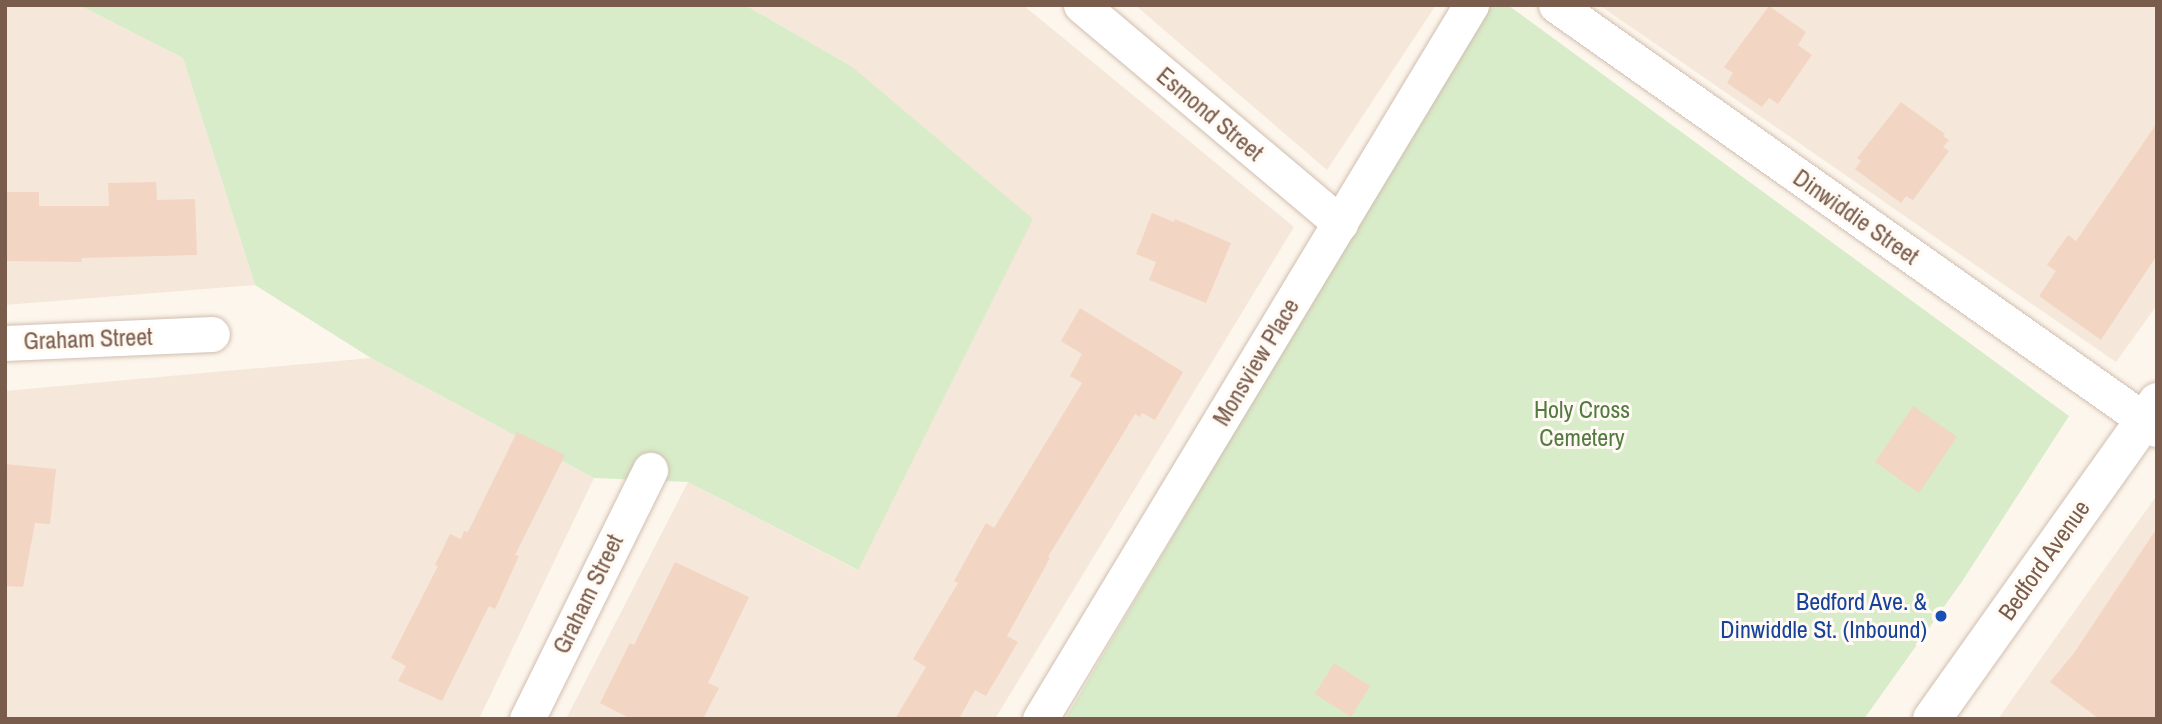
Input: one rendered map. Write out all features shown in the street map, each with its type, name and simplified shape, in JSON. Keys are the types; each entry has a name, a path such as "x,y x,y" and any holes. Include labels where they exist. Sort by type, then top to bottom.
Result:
{"street":[{"name":"Esmond Street","path":"1081,5 1340,223"},
{"name":"Monsview Place","path":"1040,719 1471,5"},
{"name":"Dinwiddie Street","path":"1556,5 2152,417"},
{"name":"Graham Street","path":"5,343 212,334"},
{"name":"Bedford Avenue","path":"1932,719 2152,417"},
{"name":"Graham Street","path":"527,719 650,470"}],"shaded area":[{"path":"5,5 79,5 183,58 255,285 5,305"},
{"path":"745,5 1023,5 1294,227 995,719 566,719 688,482 857,570 851,66"},
{"path":"1135,5 1436,5 1327,170"},
{"path":"1599,5 2157,5 2157,305 2116,362"},
{"path":"371,358 594,478 479,719 5,719 5,391"},
{"path":"2157,495 2157,719 1998,719"}],"green space":[{"path":"79,5 745,5 851,66 1033,219 858,570 688,482 594,478 371,358 255,285 183,58"},
{"name":"Holy Cross Cemetery","path":"1487,5 1508,5 2069,416 1963,580 1864,719 1065,719"}],"building":[{"path":"1769,6 1806,32 1798,45 1812,55 1778,104 1769,98 1762,107 1727,83 1733,73 1724,67"},
{"path":"1901,102 1945,134 1943,136 1949,140 1943,147 1949,151 1913,200 1906,196 1901,203 1855,169 1861,161 1857,158"},
{"path":"2157,123 2157,255 2101,340 2039,296 2056,271 2047,265 2068,235 2076,241"},
{"path":"156,182 157,200 195,199 197,255 82,258 81,262 5,261 5,192 39,192 39,206 109,206 108,183"},
{"path":"1152,213 1174,222 1175,219 1231,243 1206,303 1149,280 1156,262 1136,254"},
{"path":"1080,308 1183,372 1155,420 1142,413 1140,417 1135,414 1048,557 1050,558 1007,636 1018,642 986,696 975,690 959,719 895,719 926,667 913,659 958,583 954,581 986,523 994,528 1082,383 1070,376 1082,354 1061,341"},
{"path":"1913,406 1957,437 1919,493 1875,462"},
{"path":"517,432 565,455 515,555 519,556 495,609 489,606 442,701 398,681 406,666 391,658 438,566 435,565 450,534 461,539 464,531 468,532"},
{"path":"5,464 56,469 50,524 35,523 23,587 5,586"},
{"path":"2157,528 2157,719 2099,719 2050,682 2074,653"},
{"path":"675,562 749,597 708,683 719,688 703,719 631,719 600,703 630,643 634,645"},
{"path":"1334,663 1370,686 1351,717 1315,694"}],"place":[{"name":"Bedford Ave. & Dinwiddle St. (Inbound)","path":"1941,616"}]}
